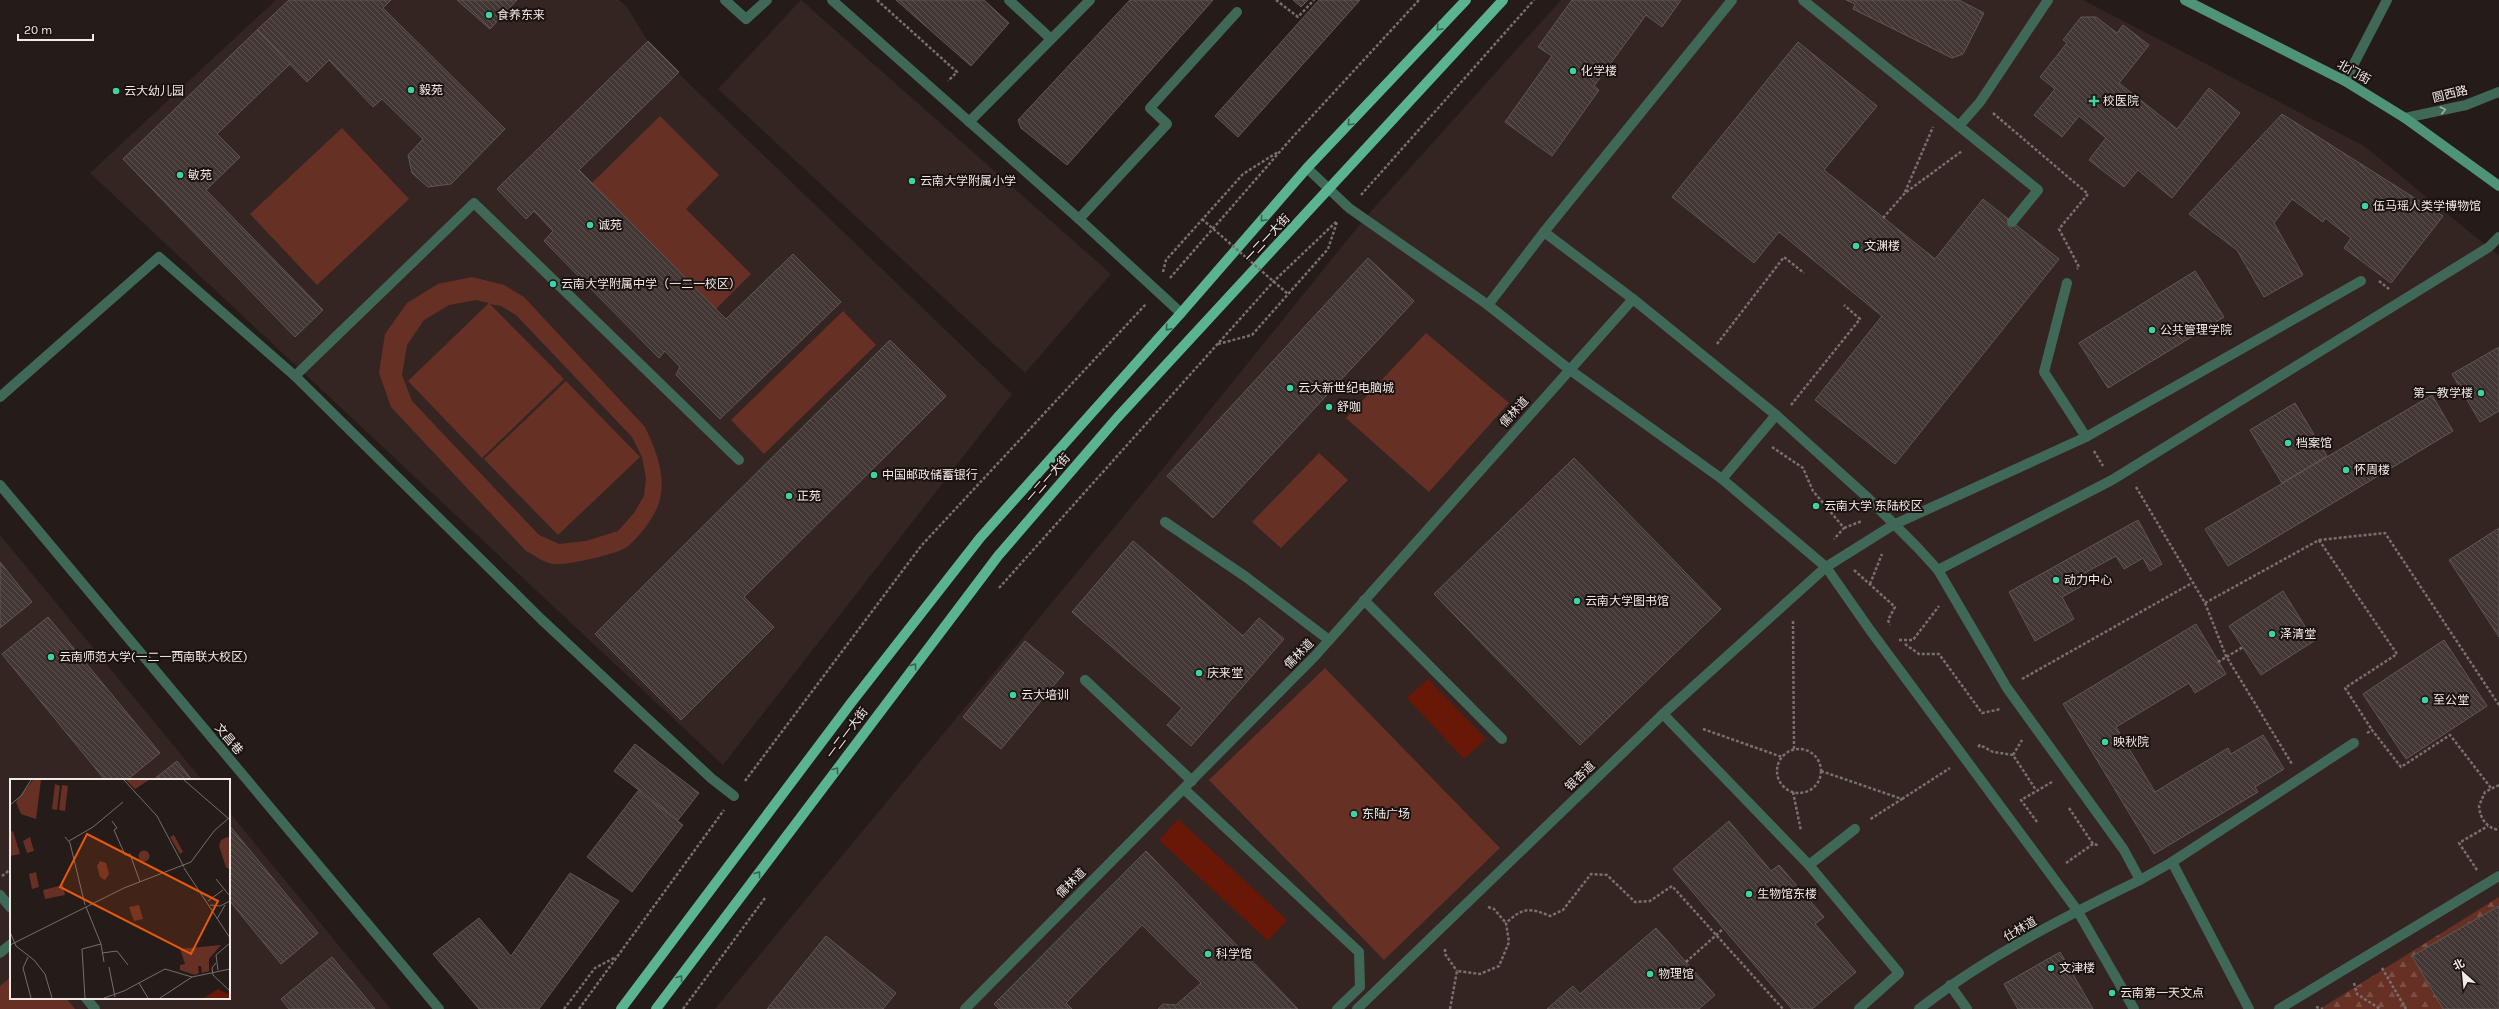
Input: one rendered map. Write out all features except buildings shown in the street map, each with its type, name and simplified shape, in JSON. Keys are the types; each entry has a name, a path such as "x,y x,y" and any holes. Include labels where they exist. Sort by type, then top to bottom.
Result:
{"main road":[{"name":"一二一大街","path":"621,1009 851,703 980,538 1181,314 1307,168 1466,0"},
{"name":"一二一大街","path":"656,1009 998,556 1117,418 1503,0"}],"street":[{"path":"725,0 746,19 767,0"},
{"path":"832,0 1079,219 1181,314"},
{"path":"1010,0 1051,39"},
{"path":"969,122 1090,0"},
{"path":"1488,305 1544,232 1732,0"},
{"path":"1803,0 2038,190 2012,222"},
{"path":"1959,126 1980,102 2048,0"},
{"name":"北门街","path":"2185,0 2345,81 2405,118 2499,186"},
{"path":"2345,81 2387,0"},
{"path":"1079,219 1167,124 1150,108 1237,12"},
{"name":"圆西路","path":"2405,118 2466,105 2499,92"},
{"path":"1307,168 1350,208 1488,305 1570,370 1722,479 1826,567 1870,630 2077,910 2134,1009"},
{"path":"296,376 474,203 740,460"},
{"path":"1544,232 1633,299 1778,417 1868,498 1893,526 1938,570 2007,688 2124,850 2140,880"},
{"path":"1938,570 2112,480 2416,294 2489,247 2499,237"},
{"path":"0,397 159,257 296,376 540,619 711,778 734,796"},
{"name":"银杏道","path":"1357,1009 1663,714 1826,567 1893,526 2086,437 2361,281"},
{"path":"2067,283 2044,372 2086,437"},
{"name":"儒林道","path":"965,1009 1192,781 1329,640 1633,299"},
{"path":"1722,479 1762,432 1778,417"},
{"name":"文昌巷","path":"0,485 439,1009"},
{"path":"1165,522 1246,577 1329,640"},
{"path":"1364,600 1502,739"},
{"path":"1084,680 1192,781"},
{"path":"1663,714 1808,865 1899,973 1859,1009"},
{"name":"仕林道","path":"1919,1009 1950,985 2077,910 2140,880 2172,862 2354,743"},
{"path":"1184,789 1359,952 1360,987 1337,1009"},
{"path":"1808,865 1855,829"},
{"path":"2172,862 2249,1009"},
{"path":"2279,1009 2499,876"},
{"path":"0,895 10,907"},
{"path":"0,953 10,945"},
{"path":"1950,985 1967,1009"},
{"path":"87,999 95,1009"}],"path":[{"path":"877,0 957,72 937,93"},
{"path":"1276,0 1298,17 1314,0"},
{"path":"579,1009 734,796 921,546 1157,292 1280,151 1420,0"},
{"path":"1350,208 1534,0"},
{"path":"1905,193 1940,110"},
{"path":"1883,218 1905,193 1976,140"},
{"path":"1166,260 1243,174 1280,151"},
{"path":"1202,219 1288,294"},
{"path":"997,590 1217,344 1274,281 1338,219 1328,249 1252,335 1217,344"},
{"path":"1706,358 1784,257 1804,273"},
{"path":"1778,417 1860,319 1844,305"},
{"path":"1762,432 1771,446 1803,468 1813,491 1844,528 1829,545 1826,567"},
{"path":"2086,437 2112,480"},
{"path":"2126,471 2192,583 2205,602 2226,656 2301,778"},
{"path":"2205,602 2319,540 2385,533 2499,705"},
{"path":"2319,540 2397,654 2345,688 2372,730 2401,767 2450,735 2491,788"},
{"path":"1841,558 1895,607 1888,620 1891,626"},
{"path":"2007,688 2192,583"},
{"path":"1898,640 1913,640 1936,610 1948,587"},
{"path":"1792,598 1794,750"},
{"path":"1870,630 1898,640 1919,654 1940,654 1982,713 2002,709 2007,714"},
{"path":"1895,633 1898,640"},
{"path":"2218,662 2242,647"},
{"path":"1700,728 1782,757"},
{"path":"2354,743 2372,730"},
{"path":"2013,755 2022,740 2021,734"},
{"path":"1855,829 1966,758 1980,745 1993,752 2013,755 2036,790"},
{"path":"1800,749 1813,754 1820,764 1821,771 1817,783 1807,792 1793,792 1787,789 1778,778 1777,771 1782,757 1794,750 1800,749"},
{"path":"1821,771 1902,799"},
{"path":"2039,825 2021,800 2051,780 2055,787"},
{"path":"2499,785 2485,792 2479,806 2483,820 2488,826 2499,830"},
{"path":"2068,806 2093,844 2124,850"},
{"path":"2486,885 2459,843 2488,826"},
{"path":"2066,863 2093,844"},
{"path":"2062,856 2068,870"},
{"path":"0,878 10,870"},
{"path":"1450,1009 1457,971 1480,974 1499,966 1509,942 1506,923 1519,911 1535,910 1550,916 1563,910 1591,874 1607,875 1635,902 1650,901 1672,886 1783,1009"},
{"path":"683,1009 768,894"},
{"path":"1686,962 1723,929"},
{"path":"2373,953 2406,1009"},
{"path":"564,1009 595,968 617,956"},
{"path":"2347,968 2357,994 2380,1009"}],"shaded area":[{"name":"云南大学附属中学（一二一校区）","path":"276,0 619,0 627,7 652,48 1012,394 723,765 90,173"},
{"name":"云南大学附属小学","path":"801,0 1111,274 1025,373 718,89"},
{"name":"云南大学 东陆校区","path":"1561,0 2083,0 2364,146 2499,256 2499,1009 715,1009 1156,477 1365,218"},
{"name":"云南师范大学(一二一西南联大校区)","path":"0,535 201,779 10,779 10,999 230,999 230,813 391,1009 0,1009"},
{"path":"1428,679 1486,739 1464,759 1407,698"},
{"path":"1178,819 1287,920 1268,941 1159,840"}],"green space":[{"path":"660,116 719,175 686,209 751,274 716,309 592,183"},
{"path":"342,128 409,199 317,285 250,214"},
{"path":"472,277 504,285 524,297 645,427 659,464 662,483 661,493 657,509 650,521 641,533 627,547 603,556 568,563 553,564 539,559 526,551 391,407 379,373 385,334 407,303 438,284","holes":["476,300 489,303 408,381 482,458 564,379 490,304 501,306 516,315 632,437 642,457 646,478 644,496 634,513 618,531 586,541 559,544 539,535 412,401 402,375 407,345 424,320 449,305"]},
{"path":"843,311 876,345 764,454 731,420"},
{"path":"1426,333 1509,403 1429,492 1346,418"},
{"path":"566,381 640,457 558,535 484,459"},
{"path":"1319,453 1348,480 1281,548 1252,522"},
{"name":"东陆广场","path":"1325,668 1500,848 1384,960 1209,780"},
{"path":"2499,897 2499,1009 2320,1009"},
{"path":"10,978 10,999 67,999 75,1009 0,1009 0,986"}],"place":[{"name":"食养东来","path":"489,15"},
{"name":"化学楼","path":"1573,71"},
{"name":"毅苑","path":"411,90"},
{"name":"云大幼儿园","path":"116,91"},
{"name":"校医院","path":"2094,101"},
{"name":"敏苑","path":"180,175"},
{"name":"云南大学附属小学","path":"912,181"},
{"name":"伍马瑶人类学博物馆","path":"2365,206"},
{"name":"诚苑","path":"590,225"},
{"name":"文渊楼","path":"1856,246"},
{"name":"云南大学附属中学（一二一校区）","path":"553,284"},
{"name":"公共管理学院","path":"2152,330"},
{"name":"云大新世纪电脑城","path":"1290,388"},
{"name":"第一教学楼","path":"2481,393"},
{"name":"舒咖","path":"1329,407"},
{"name":"档案馆","path":"2288,443"},
{"name":"怀周楼","path":"2346,470"},
{"name":"中国邮政储蓄银行","path":"874,475"},
{"name":"正苑","path":"789,496"},
{"name":"云南大学 东陆校区","path":"1816,506"},
{"name":"动力中心","path":"2056,580"},
{"name":"云南大学图书馆","path":"1577,601"},
{"name":"泽清堂","path":"2272,634"},
{"name":"云南师范大学(一二一西南联大校区)","path":"51,657"},
{"name":"庆来堂","path":"1199,673"},
{"name":"云大培训","path":"1013,695"},
{"name":"至公堂","path":"2425,700"},
{"name":"映秋院","path":"2105,742"},
{"name":"东陆广场","path":"1354,814"},
{"name":"生物馆东楼","path":"1749,894"},
{"name":"科学馆","path":"1208,954"},
{"name":"文津楼","path":"2051,968"},
{"name":"物理馆","path":"1650,974"},
{"name":"云南第一天文点","path":"2112,993"}]}
